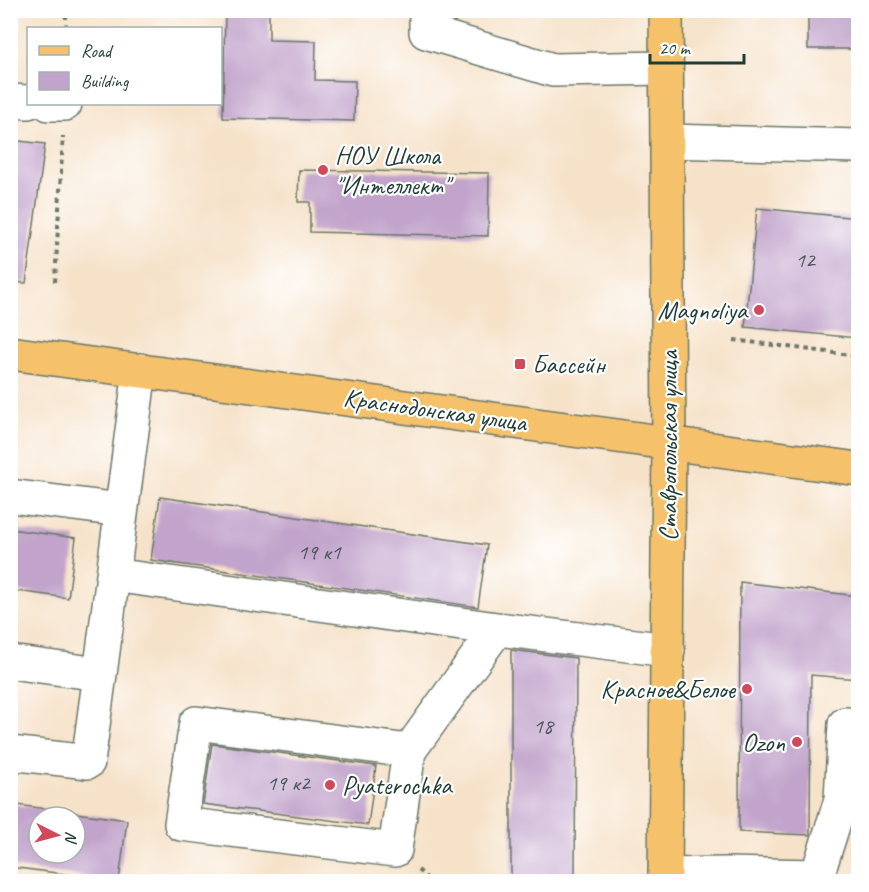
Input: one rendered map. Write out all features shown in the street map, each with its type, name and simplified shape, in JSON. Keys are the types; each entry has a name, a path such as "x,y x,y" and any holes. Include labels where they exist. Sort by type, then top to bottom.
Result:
{"main road":[{"name":"Ставропольская улица","path":"665,878 669,442 666,10"},
{"name":"Краснодонская улица","path":"10,353 858,469"}],"lane":[{"path":"426,10 426,33 553,70 666,68"},
{"path":"10,101 27,102"},
{"path":"668,141 858,146"},
{"path":"10,753 88,762 140,370"},
{"path":"10,496 121,510"},
{"path":"113,575 497,629 668,650"},
{"path":"409,751 196,723 181,824 395,850 409,751 497,629"},
{"path":"10,662 100,674"},
{"path":"665,878 726,874 818,879 841,800 845,724 858,725"}],"path":[{"path":"66,10 66,27"},
{"path":"55,282 57,105"},
{"path":"734,340 858,356"}],"building":[{"path":"225,10 269,10 269,40 316,41 315,80 355,81 354,121 223,118"},
{"path":"808,10 858,10 858,49 808,49"},
{"path":"10,140 45,144 26,283 10,282"},
{"path":"299,170 489,173 488,236 310,232 310,202 298,202"},
{"path":"757,208 858,218 857,338 745,327"},
{"path":"160,497 487,545 478,607 151,560"},
{"path":"10,529 76,538 68,598 10,590"},
{"path":"740,582 858,596 858,679 811,675 810,835 739,832"},
{"path":"511,650 576,658 575,882 511,882"},
{"path":"212,744 376,766 368,825 203,804"},
{"path":"10,804 27,806 27,865 87,865 87,815 127,820 119,881 10,867"}],"place":[{"name":"НОУ Школа \"Интеллект\"","path":"323,170"},
{"name":"Magnoliya","path":"759,310"},
{"name":"Бассейн","path":"520,364"},
{"name":"Красное&Белое","path":"747,689"},
{"name":"Ozon","path":"797,742"},
{"name":"Pyaterochka","path":"330,785"}]}
